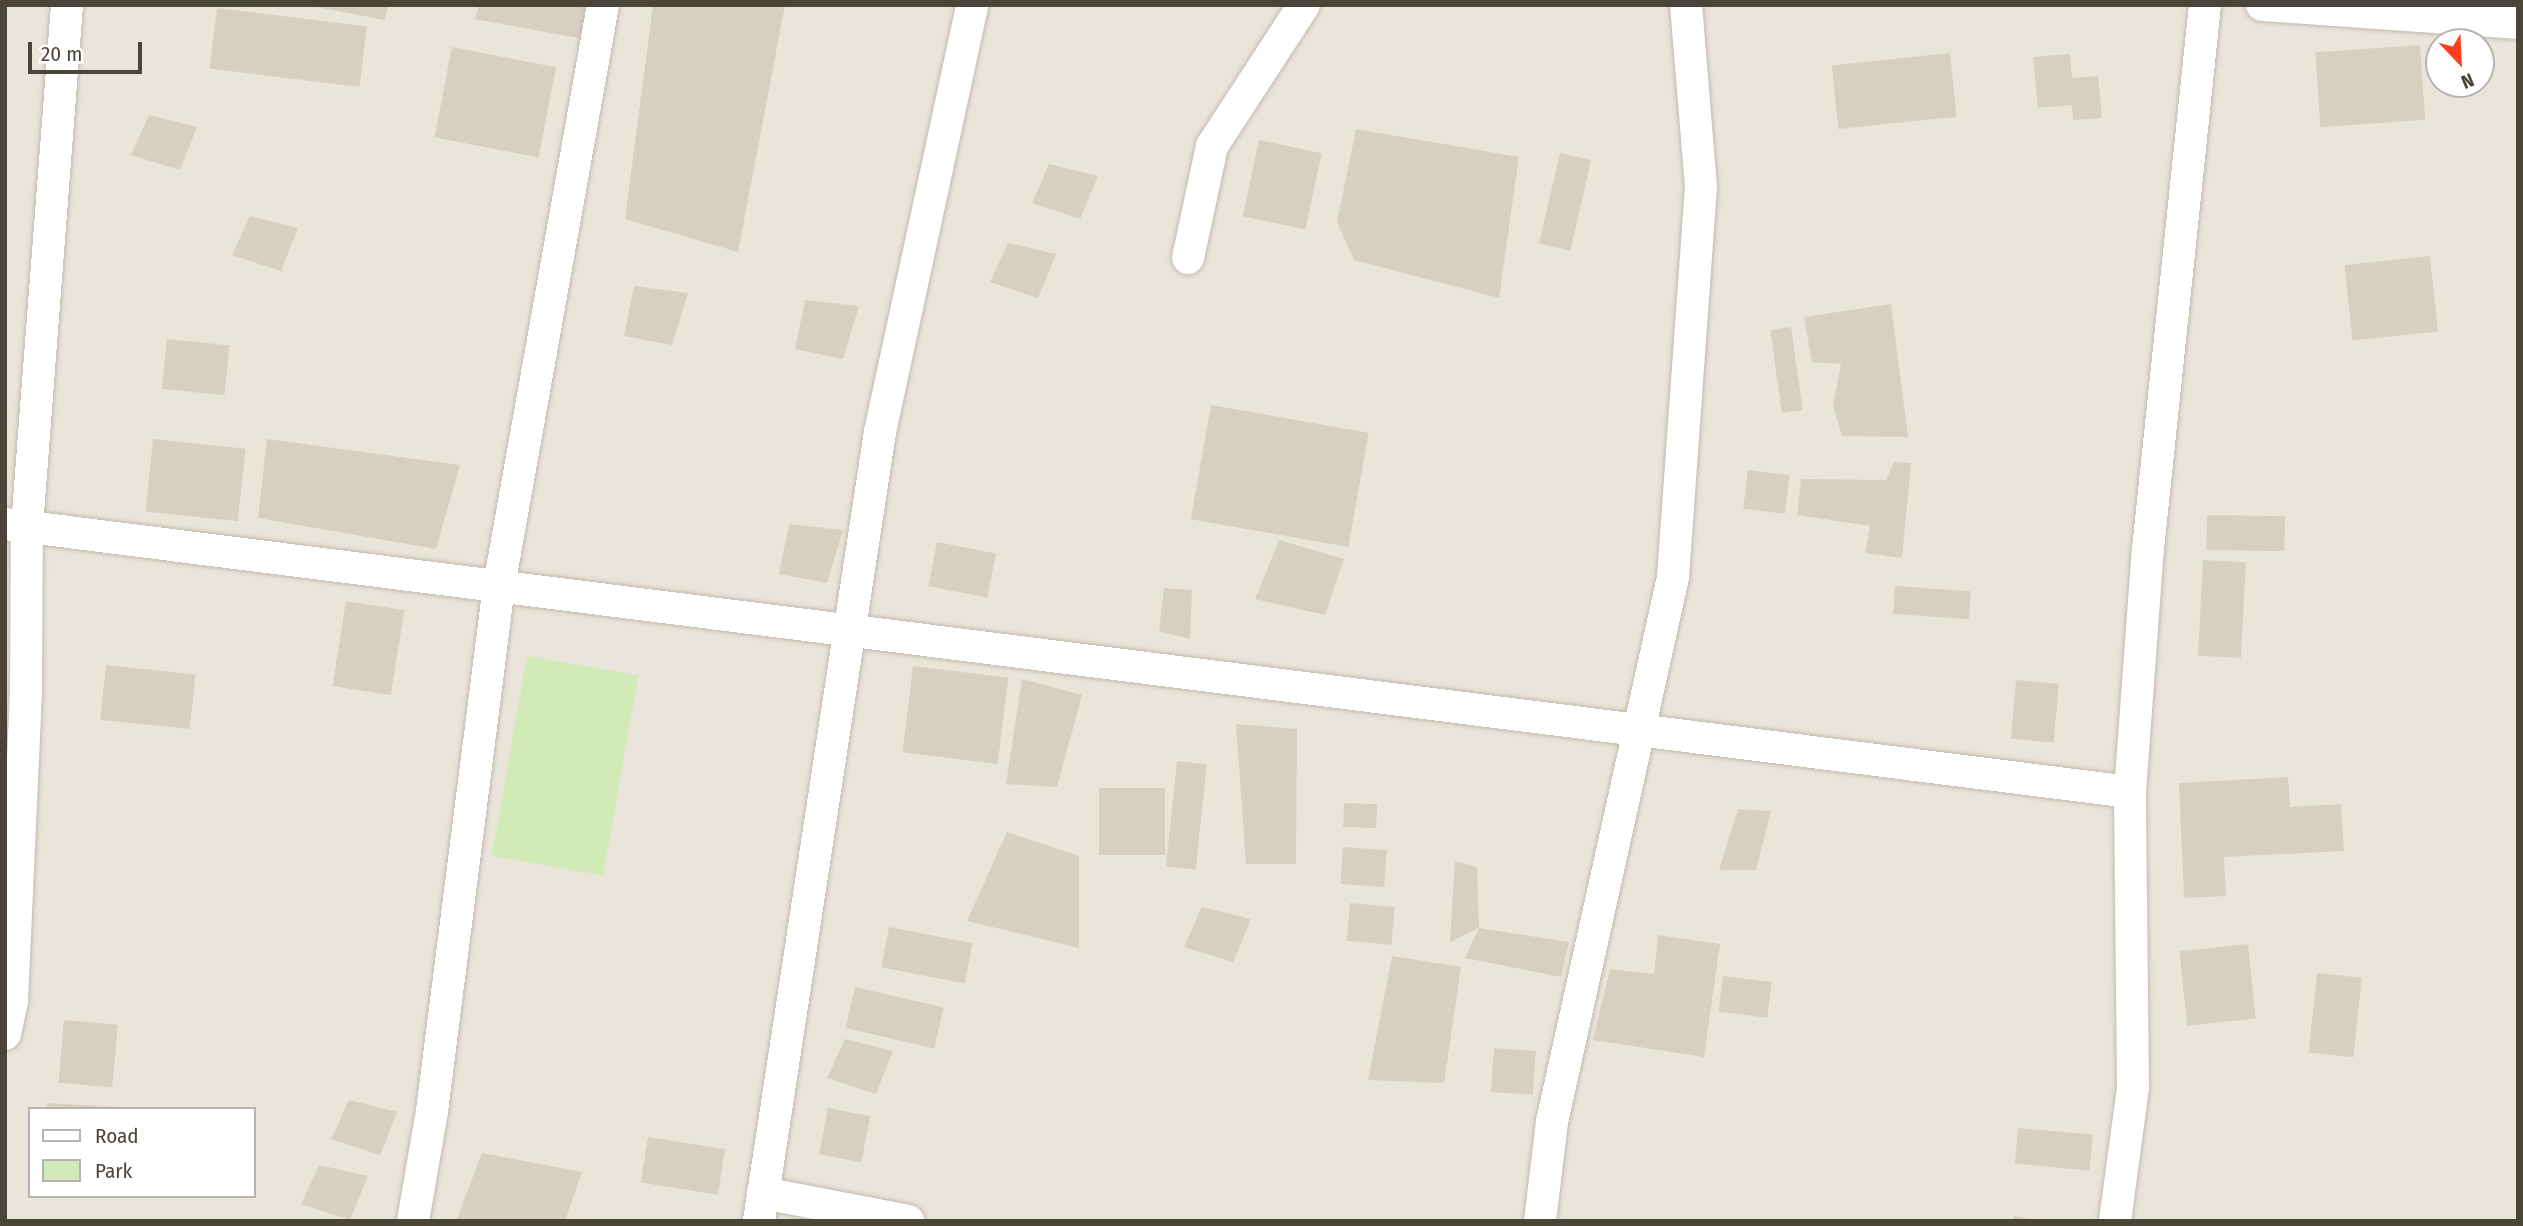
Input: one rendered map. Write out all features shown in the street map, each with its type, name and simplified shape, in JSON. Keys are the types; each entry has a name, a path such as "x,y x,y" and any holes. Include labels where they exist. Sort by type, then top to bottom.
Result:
{"street":[{"path":"5,1034 12,1001 26,696 16,525 67,5"},
{"path":"413,1221 432,1111 499,586 603,5"},
{"path":"908,1221 761,1207 846,629 880,432 972,5"},
{"path":"1188,258 1212,146 1304,5"},
{"path":"1540,1221 1552,1122 1673,577 1702,187 1686,5"},
{"path":"2115,1221 2133,1087 2130,792 2148,550 2205,5"},
{"path":"2262,5 2518,23"},
{"path":"16,525 2130,792"}],"shaded area":[{"path":"5,5 2518,5 2518,1221 5,1221"}],"green space":[{"path":"527,656 638,676 603,876 492,856"}],"building":[{"path":"306,5 388,5 385,20"},
{"path":"479,5 586,5 583,39 475,19"},
{"path":"653,5 785,5 738,252 625,219"},
{"path":"217,8 367,26 359,87 210,69"},
{"path":"2420,45 2425,120 2320,127 2315,52"},
{"path":"452,47 556,67 538,158 434,137"},
{"path":"1950,53 1957,117 1838,129 1832,65"},
{"path":"2070,54 2072,78 2098,76 2102,118 2073,120 2072,105 2038,108 2033,57"},
{"path":"149,115 197,127 180,170 131,155"},
{"path":"1356,129 1519,157 1499,298 1354,260 1337,222"},
{"path":"1259,140 1322,153 1305,230 1243,216"},
{"path":"1560,153 1591,160 1570,251 1539,244"},
{"path":"1049,164 1098,176 1080,219 1032,203"},
{"path":"250,216 298,228 281,271 232,255"},
{"path":"1008,243 1056,254 1038,298 990,282"},
{"path":"2430,256 2438,332 2352,341 2344,265"},
{"path":"634,286 688,293 672,345 624,336"},
{"path":"805,300 859,306 843,359 795,349"},
{"path":"1891,304 1908,437 1842,436 1833,405 1841,364 1812,362 1804,317"},
{"path":"1791,327 1803,410 1782,413 1770,330"},
{"path":"167,339 230,346 224,395 162,389"},
{"path":"1211,405 1369,433 1348,547 1191,519"},
{"path":"153,439 245,449 238,521 145,512"},
{"path":"267,439 460,465 436,549 258,518"},
{"path":"1894,462 1911,463 1902,558 1865,553 1870,526 1797,515 1801,479 1886,480"},
{"path":"1748,470 1790,475 1785,514 1743,509"},
{"path":"2207,515 2285,516 2284,551 2206,550"},
{"path":"789,524 843,530 827,583 779,574"},
{"path":"1279,540 1344,559 1325,615 1255,599"},
{"path":"937,542 996,553 987,598 928,586"},
{"path":"2203,560 2246,562 2241,658 2198,656"},
{"path":"1895,586 1971,591 1969,619 1893,614"},
{"path":"1164,588 1192,590 1190,639 1159,631"},
{"path":"346,601 404,610 391,695 333,686"},
{"path":"106,665 196,674 190,729 100,720"},
{"path":"913,666 1008,678 998,764 902,752"},
{"path":"1022,679 1082,695 1057,787 1006,784"},
{"path":"2016,680 2059,684 2054,743 2011,739"},
{"path":"1236,724 1297,729 1296,864 1246,864"},
{"path":"1177,761 1207,764 1196,870 1166,866"},
{"path":"2288,777 2290,807 2341,804 2344,851 2224,857 2226,896 2184,898 2179,783"},
{"path":"1099,788 1165,788 1165,855 1099,855"},
{"path":"1344,803 1377,804 1376,828 1343,827"},
{"path":"1738,809 1771,811 1756,870 1719,870"},
{"path":"1007,832 1079,856 1079,948 967,921"},
{"path":"1343,847 1387,850 1384,887 1340,884"},
{"path":"1455,861 1477,867 1479,928 1450,942"},
{"path":"1350,903 1395,907 1392,945 1347,941"},
{"path":"1202,907 1251,919 1233,962 1184,947"},
{"path":"889,927 972,943 965,983 881,967"},
{"path":"1479,928 1569,942 1561,977 1465,958"},
{"path":"1658,935 1720,944 1704,1057 1593,1040 1610,969 1654,974"},
{"path":"2248,944 2256,1019 2187,1026 2179,951"},
{"path":"1392,956 1461,967 1444,1083 1368,1080"},
{"path":"2317,973 2362,978 2353,1057 2309,1053"},
{"path":"1723,976 1772,982 1767,1018 1719,1012"},
{"path":"855,987 944,1007 934,1048 846,1028"},
{"path":"64,1020 118,1025 112,1087 59,1083"},
{"path":"845,1039 893,1051 876,1094 827,1078"},
{"path":"1494,1048 1536,1051 1533,1095 1491,1092"},
{"path":"349,1100 397,1112 380,1155 331,1139"},
{"path":"47,1103 116,1107 47,1107"},
{"path":"828,1108 870,1116 861,1162 819,1154"},
{"path":"2018,1128 2093,1135 2090,1170 2015,1164"},
{"path":"648,1137 725,1149 718,1195 641,1182"},
{"path":"482,1153 582,1172 565,1221 456,1221"},
{"path":"319,1165 368,1176 350,1220 301,1204"},
{"path":"2014,1216 2032,1219 2032,1221 2013,1221"}]}
